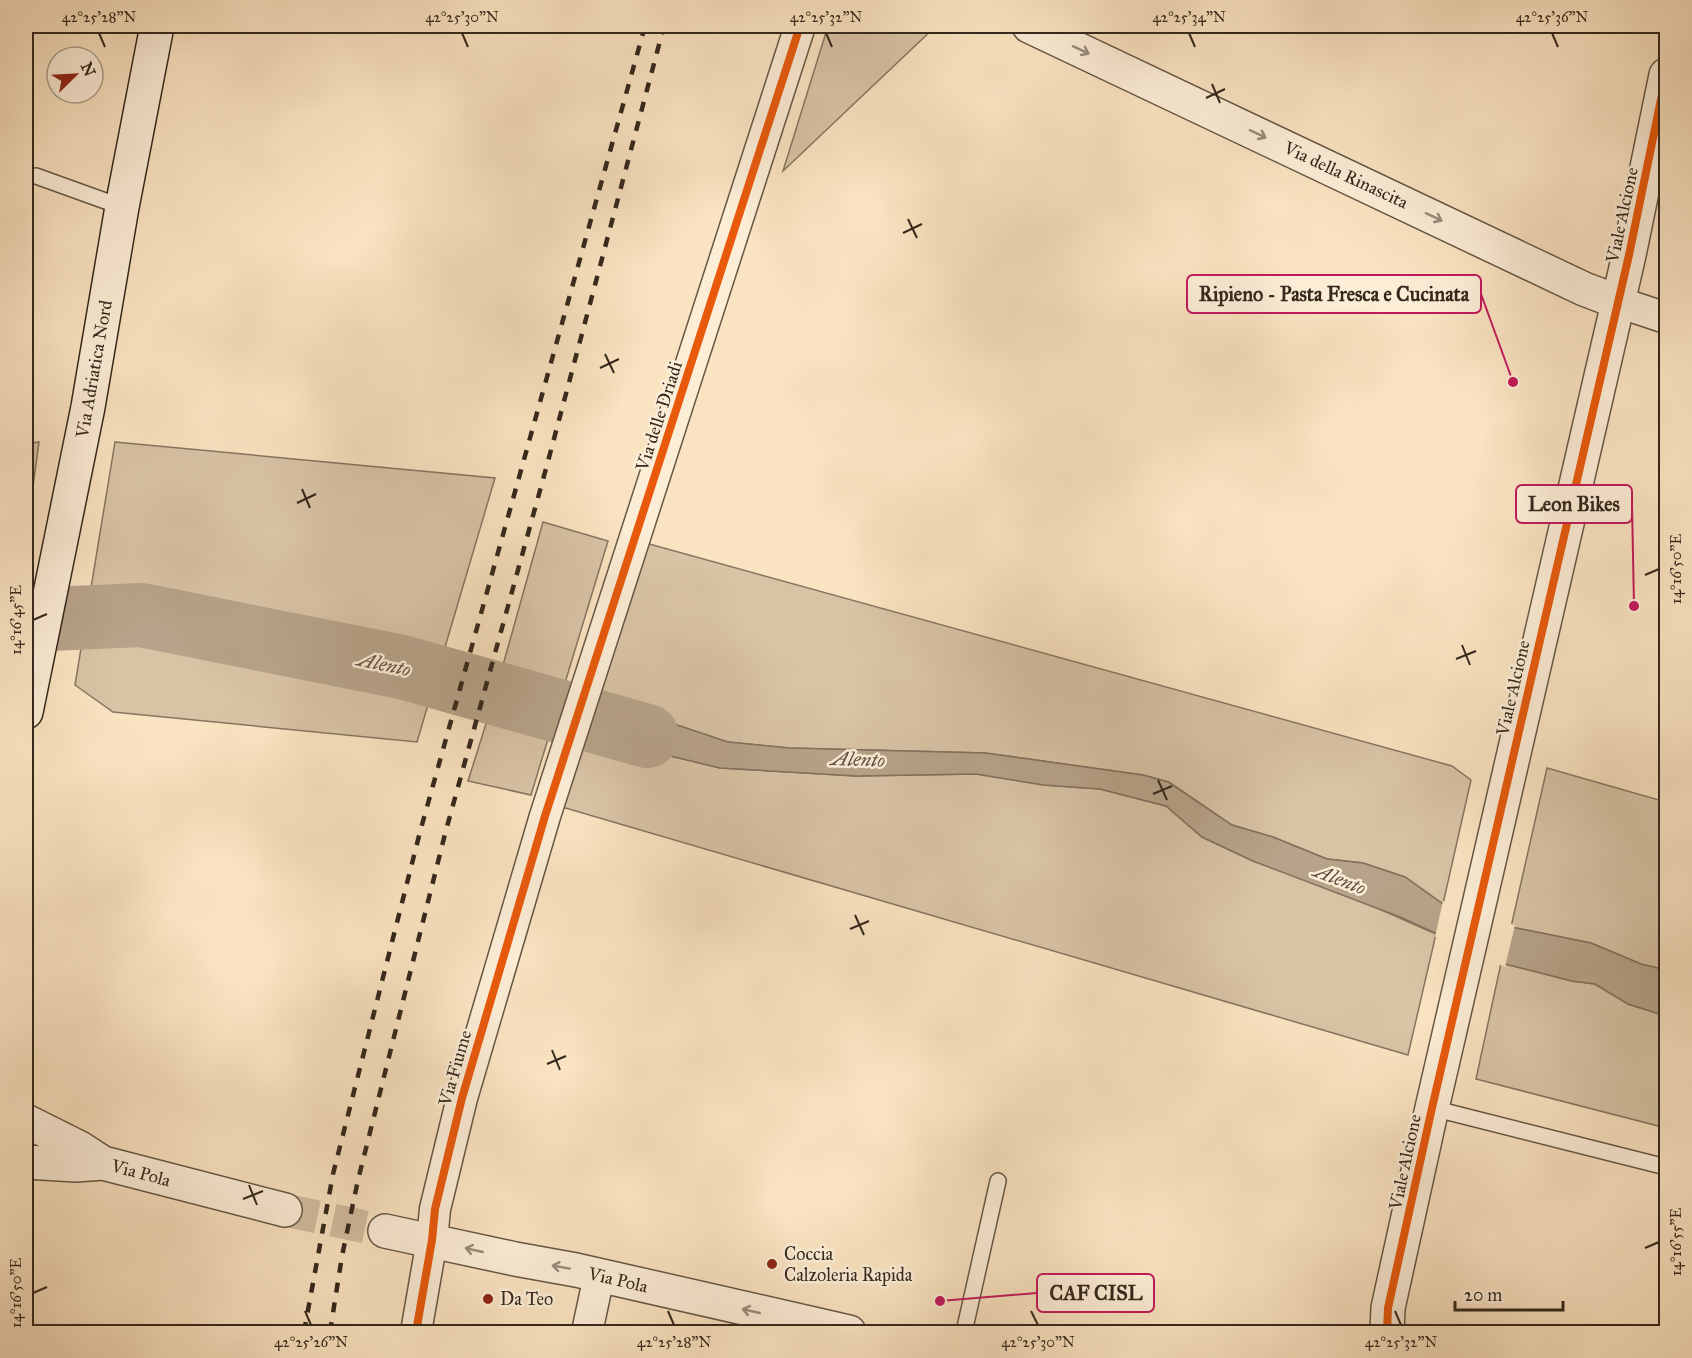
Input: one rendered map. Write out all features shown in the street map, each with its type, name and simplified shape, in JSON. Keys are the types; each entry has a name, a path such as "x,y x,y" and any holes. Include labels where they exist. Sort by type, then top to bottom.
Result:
{"street":[{"name":"Via Adriatica Nord","path":"26,712 88,406 122,207 157,26"},
{"name":"Via delle Driadi","path":"545,816 800,26"},
{"name":"Via della Rinascita","path":"1029,26 1584,289 1666,318"},
{"name":"Viale Alcione","path":"1384,1324 1618,302 1666,75"},
{"name":"Via Fiume","path":"416,1332 435,1209 462,1098 545,816"},
{"name":"Via Pola","path":"26,1120 80,1148 103,1163 285,1210"},
{"name":"Via Pola","path":"26,1162 76,1165 103,1163"},
{"name":"Via Pola","path":"385,1231 847,1332"},
{"path":"587,1332 599,1276"}],"lane":[{"path":"36,176 122,207"},
{"path":"1434,1103 1666,1167"},
{"path":"964,1332 998,1181"}],"shaded area":[{"path":"828,26 936,26 783,171"},
{"path":"39,442 26,538 26,444"},
{"path":"115,442 495,478 417,742 113,712 75,685"},
{"path":"543,522 608,541 531,795 468,781"},
{"path":"642,542 1452,766 1471,780 1443,904 1405,877 1363,863 1327,859 1273,837 1232,825 1169,782 1143,775 985,753 789,748 727,742 656,718 595,702"},
{"path":"584,735 720,768 856,776 976,774 1044,785 1100,789 1166,806 1202,837 1253,861 1359,900 1436,934 1408,1055 562,807"},
{"path":"1547,768 1666,802 1666,970 1641,964 1591,943 1511,927"},
{"path":"1501,963 1572,981 1595,984 1628,1004 1666,1016 1666,1128 1476,1079"}],"water":[{"path":"502,668 534,686 562,694 552,725 491,708"},
{"path":"595,702 656,718 728,742 789,748 985,753 1143,775 1168,782 1232,825 1273,837 1327,859 1363,863 1405,877 1443,904 1511,927 1591,943 1641,964 1666,970 1666,1016 1628,1004 1595,984 1572,981 1501,963 1400,917 1253,861 1202,837 1166,806 1100,789 1044,785 976,774 856,776 720,768 584,735"}],"pier":[{"path":"1443,901 1515,925 1505,967 1435,937"}],"waterway":[{"name":"Alento","path":"26,620 141,615 402,667 647,736"}],"tunnel":[{"path":"285,1210 385,1231"}],"railway":[{"path":"304,1332 333,1174 420,832 645,26"},
{"path":"330,1332 342,1256 358,1180 445,834 547,465 664,26"}],"cycle path":[{"path":"416,1332 435,1209 462,1098 545,816 800,26"},
{"path":"1387,1332 1388,1308 1432,1108 1629,255 1666,75"}],"place":[{"name":"Ripieno - Pasta Fresca e Cucinata","path":"1513,382"},
{"name":"Leon Bikes","path":"1634,606"},
{"name":"Coccia Calzoleria Rapida","path":"772,1264"},
{"name":"Da Teo","path":"488,1299"},
{"name":"CAF CISL","path":"940,1301"}]}
